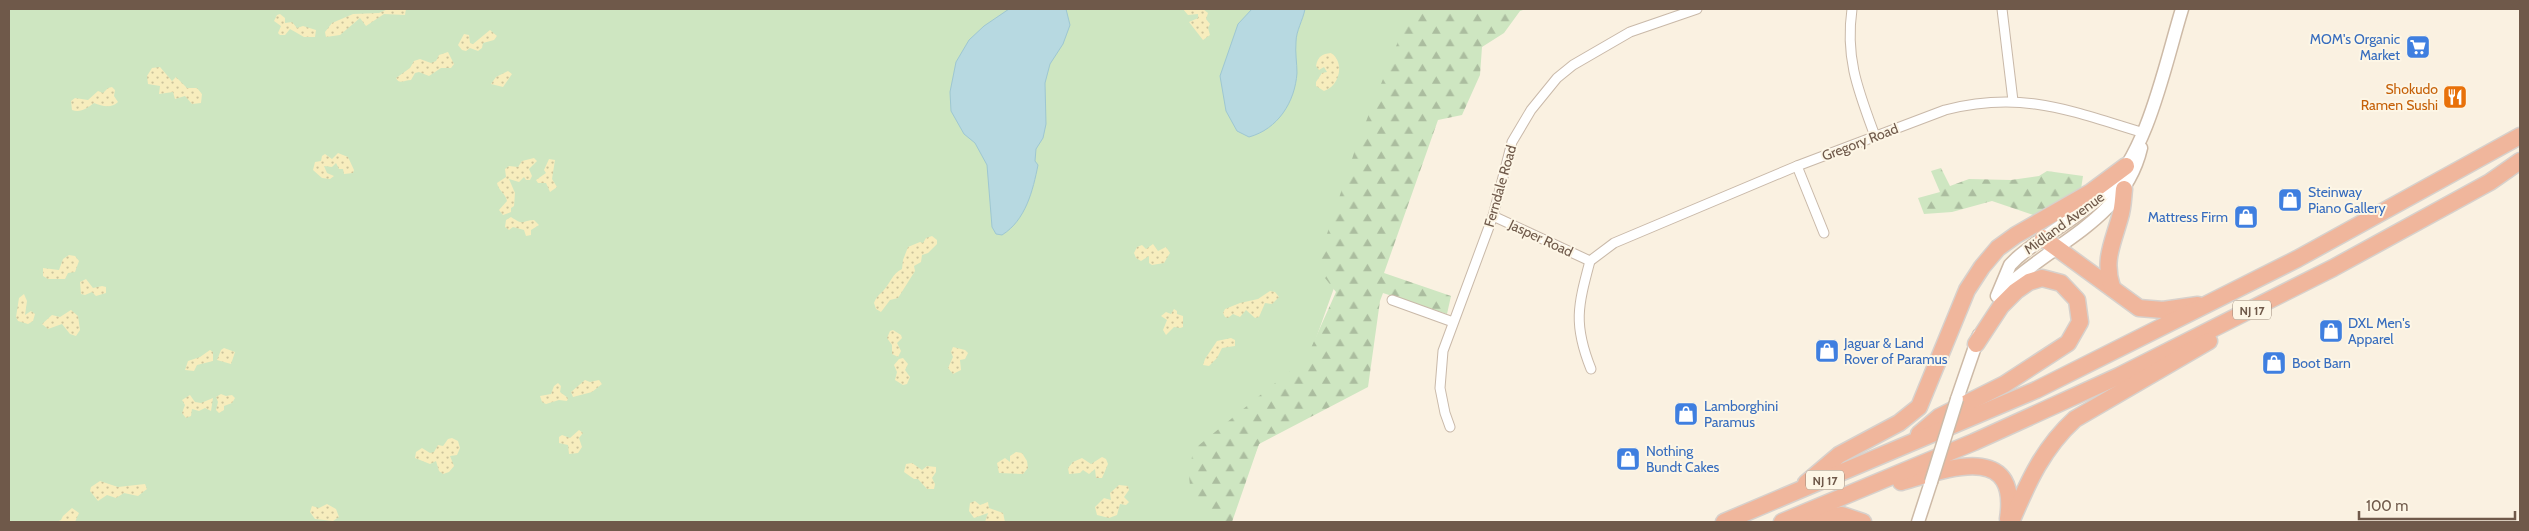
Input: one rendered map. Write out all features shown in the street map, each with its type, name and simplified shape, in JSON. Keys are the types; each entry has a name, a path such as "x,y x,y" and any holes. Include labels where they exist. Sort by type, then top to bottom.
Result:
{"highway":[{"name":"NJ 17","path":"1724,522 2036,390 2210,304 2361,226 2520,136"},
{"path":"1793,494 1840,455 1899,424 1919,407 1967,290 1982,267 1998,248 2016,235 2097,188 2126,166"},
{"name":"NJ 17","path":"1782,522 1836,501 2046,410 2260,306 2490,182 2516,166"},
{"path":"2112,287 2108,271 2108,255 2121,216 2124,189"},
{"path":"2042,238 2112,287 2125,299 2146,310 2163,310 2210,304"},
{"path":"1908,444 1939,417 2005,384 2068,344 2080,322 2077,300 2068,287 2056,281 2042,278 2029,282 2016,291 2001,306 1976,344"},
{"path":"2009,522 2037,463 2048,446 2075,419 2184,358 2260,306"},
{"path":"1836,501 1958,466 1973,465 1987,467 2000,475 2008,487 2010,500 2009,522"},
{"path":"1796,522 1842,515 1863,522"}],"street":[{"name":"Ferndale Road","path":"1450,427 1442,396 1440,368 1443,351 1493,216 1512,142 1531,110 1557,78 1573,66 1630,32 1697,9"},
{"path":"1852,9 1849,48 1851,68 1875,136"},
{"path":"2002,9 2013,101"},
{"name":"Midland Avenue","path":"1918,522 1976,344 2010,265 2042,238 2105,193 2126,166 2144,133 2182,9"},
{"name":"Gregory Road","path":"1590,261 1614,243 1797,166 1952,108 1988,102 2013,101 2057,107 2144,133"},
{"path":"1997,296 2018,276 2092,222 2124,189 2136,169 2144,133"},
{"path":"1797,166 1824,232"},
{"name":"Jasper Road","path":"1493,216 1590,261"},
{"path":"1590,261 1580,300 1578,317 1582,347 1591,368"},
{"path":"1392,300 1453,322"}],"green space":[{"path":"9,9 1434,9 1291,408 1259,444 1228,522 9,522"},
{"path":"1411,9 1526,9 1520,11 1504,33 1482,47 1480,75 1462,115 1438,120 1384,273 1451,296 1447,314 1383,293 1380,301 1368,387 1259,444 1232,522 1216,522 1191,495 1189,476 1193,450 1307,357 1336,292 1314,264 1324,243 1357,144"},
{"path":"1941,168 1950,186 1969,179 2011,180 2039,176 2047,171 2083,176 2081,189 2036,216 1992,201 1952,212 1924,214 1918,198 1940,192 1931,171"}],"sand":[{"path":"388,9 406,9 405,15 384,14 366,26 360,18 340,35 326,37 325,32 332,23 353,14 379,13"},
{"path":"1183,9 1203,9 1208,13 1206,19 1210,24 1208,28 1210,35 1203,40 1189,22 1198,18 1198,14 1188,15"},
{"path":"280,14 285,18 285,23 292,22 297,28 303,26 316,30 315,37 304,37 290,29 285,35 280,35 278,33 281,26 274,21 277,15"},
{"path":"490,30 497,36 494,40 483,43 482,48 478,51 470,48 466,51 462,50 458,45 464,34 469,35 470,43 473,44"},
{"path":"448,52 454,64 451,68 441,68 429,76 419,72 415,73 411,80 402,82 397,80 396,78 410,68 414,61 420,59 431,63 436,61 439,55"},
{"path":"1331,53 1338,62 1339,74 1334,84 1324,91 1316,86 1316,82 1322,73 1327,72 1324,67 1319,70 1316,66 1321,56"},
{"path":"160,67 172,81 176,77 187,88 197,88 202,94 201,103 192,104 185,96 175,99 173,92 159,94 160,86 148,84 147,76 152,68"},
{"path":"508,71 512,74 503,87 491,84 496,77"},
{"path":"112,87 115,90 114,96 118,102 112,106 94,103 81,110 72,110 71,101 75,98 88,100 98,91 103,93"},
{"path":"338,153 348,157 354,170 353,173 344,174 343,169 339,169 336,163 332,167 324,166 327,173 334,176 330,179 322,178 313,170 315,162 321,161 322,156 325,154 332,159"},
{"path":"534,158 537,161 529,169 532,176 530,180 526,180 524,177 519,182 509,179 515,193 514,206 511,208 511,212 503,215 499,210 507,201 497,183 506,177 505,169 509,166 518,167 522,161"},
{"path":"549,159 555,160 552,179 557,187 550,192 546,183 538,183 536,180 546,173 544,170"},
{"path":"511,217 521,222 534,220 539,225 531,230 531,235 526,236 524,230 513,227 509,230 505,227 506,220"},
{"path":"932,236 937,240 937,244 928,253 922,255 921,262 914,266 915,271 898,298 890,300 881,312 876,309 874,303 876,299 902,269 908,247 920,242 923,243 926,238"},
{"path":"1153,244 1158,251 1166,247 1170,253 1164,263 1152,265 1149,263 1149,256 1141,261 1136,258 1134,253 1137,247 1142,245 1146,249"},
{"path":"69,255 75,256 79,261 75,272 68,273 65,279 48,279 43,276 43,268 59,270 63,259"},
{"path":"86,279 93,288 106,287 106,293 96,296 92,292 85,295 81,294 80,282"},
{"path":"1270,291 1275,292 1279,297 1272,304 1265,303 1259,317 1255,318 1246,310 1240,317 1233,314 1228,318 1225,317 1223,313 1225,309 1258,299"},
{"path":"24,294 27,301 25,315 31,311 35,314 33,321 28,324 18,321 16,317 19,298"},
{"path":"1174,309 1177,311 1177,314 1183,316 1183,327 1174,327 1166,335 1163,330 1167,320 1161,316 1166,312 1171,314"},
{"path":"71,310 78,316 80,330 76,336 70,334 62,324 48,329 42,324 52,315 60,317"},
{"path":"893,330 901,335 902,338 897,343 901,351 898,357 892,354 892,345 887,338 890,331"},
{"path":"1231,338 1235,340 1235,346 1222,348 1217,358 1209,366 1203,365 1217,341"},
{"path":"953,347 965,350 968,353 965,359 960,360 961,370 953,374 948,368 953,357 951,352"},
{"path":"224,348 235,352 231,364 217,360 221,350"},
{"path":"210,350 213,352 213,361 197,365 194,371 185,370 188,361 200,357"},
{"path":"903,358 908,364 905,370 910,377 907,384 903,385 895,380 897,372 894,365 899,359"},
{"path":"585,380 590,382 599,380 602,384 592,392 573,397 571,392"},
{"path":"558,383 561,386 560,392 568,398 567,401 559,400 546,404 542,402 540,396 551,394 554,386"},
{"path":"221,394 226,396 232,395 235,398 232,403 224,406 224,410 219,413 216,410 218,402 216,397"},
{"path":"190,395 195,402 201,403 213,398 211,411 205,408 199,411 192,409 191,416 186,418 182,413 185,405 182,400"},
{"path":"579,430 583,433 579,438 582,447 578,453 569,454 568,445 559,443 559,437 562,435 570,438"},
{"path":"452,438 458,441 460,448 457,455 450,456 454,466 449,472 443,474 439,471 436,461 430,464 415,458 416,452 422,448 430,453 434,452 438,445 443,446 448,439"},
{"path":"1016,452 1022,453 1027,461 1028,468 1023,474 999,473 997,463 1005,458 1010,462 1010,456"},
{"path":"1102,457 1106,459 1108,464 1102,478 1096,478 1095,469 1089,474 1083,470 1080,473 1069,474 1068,468 1073,462 1082,458 1091,464"},
{"path":"912,463 922,470 927,466 936,467 936,472 932,478 935,484 934,489 927,489 918,479 914,479 904,472 906,464"},
{"path":"100,481 118,487 145,484 147,489 138,496 124,493 116,498 107,495 98,501 90,491 91,487"},
{"path":"1119,485 1128,486 1129,490 1124,497 1129,502 1126,505 1120,504 1117,515 1109,518 1097,515 1095,507 1104,498 1111,500 1110,493"},
{"path":"975,501 980,505 988,502 989,508 1003,513 1005,522 985,522 988,513 974,518 969,511 970,503"},
{"path":"327,504 336,509 339,517 333,521 315,519 310,512 312,506 319,508"},
{"path":"72,508 79,513 75,522 56,522 61,520"}],"water":[{"path":"1009,9 1066,9 1070,25 1063,44 1050,64 1045,83 1046,124 1043,138 1036,149 1035,161 1038,165 1031,194 1023,213 1010,229 1002,235 996,234 992,227 987,165 975,143 964,134 951,111 950,92 956,62 969,40 984,26"},
{"path":"1252,9 1305,9 1296,38 1296,84 1289,104 1268,128 1249,137 1237,131 1226,111 1220,76 1238,24"}],"place":[{"name":"MOM's Organic Market","path":"2418,47"},
{"name":"Shokudo Ramen Sushi","path":"2455,97"},
{"name":"Steinway Piano Gallery","path":"2290,200"},
{"name":"Mattress Firm","path":"2246,217"},
{"name":"DXL Men's Apparel","path":"2331,331"},
{"name":"Jaguar & Land Rover of Paramus","path":"1827,351"},
{"name":"Boot Barn","path":"2274,363"},
{"name":"Lamborghini Paramus","path":"1686,414"},
{"name":"Nothing Bundt Cakes","path":"1628,459"}]}
